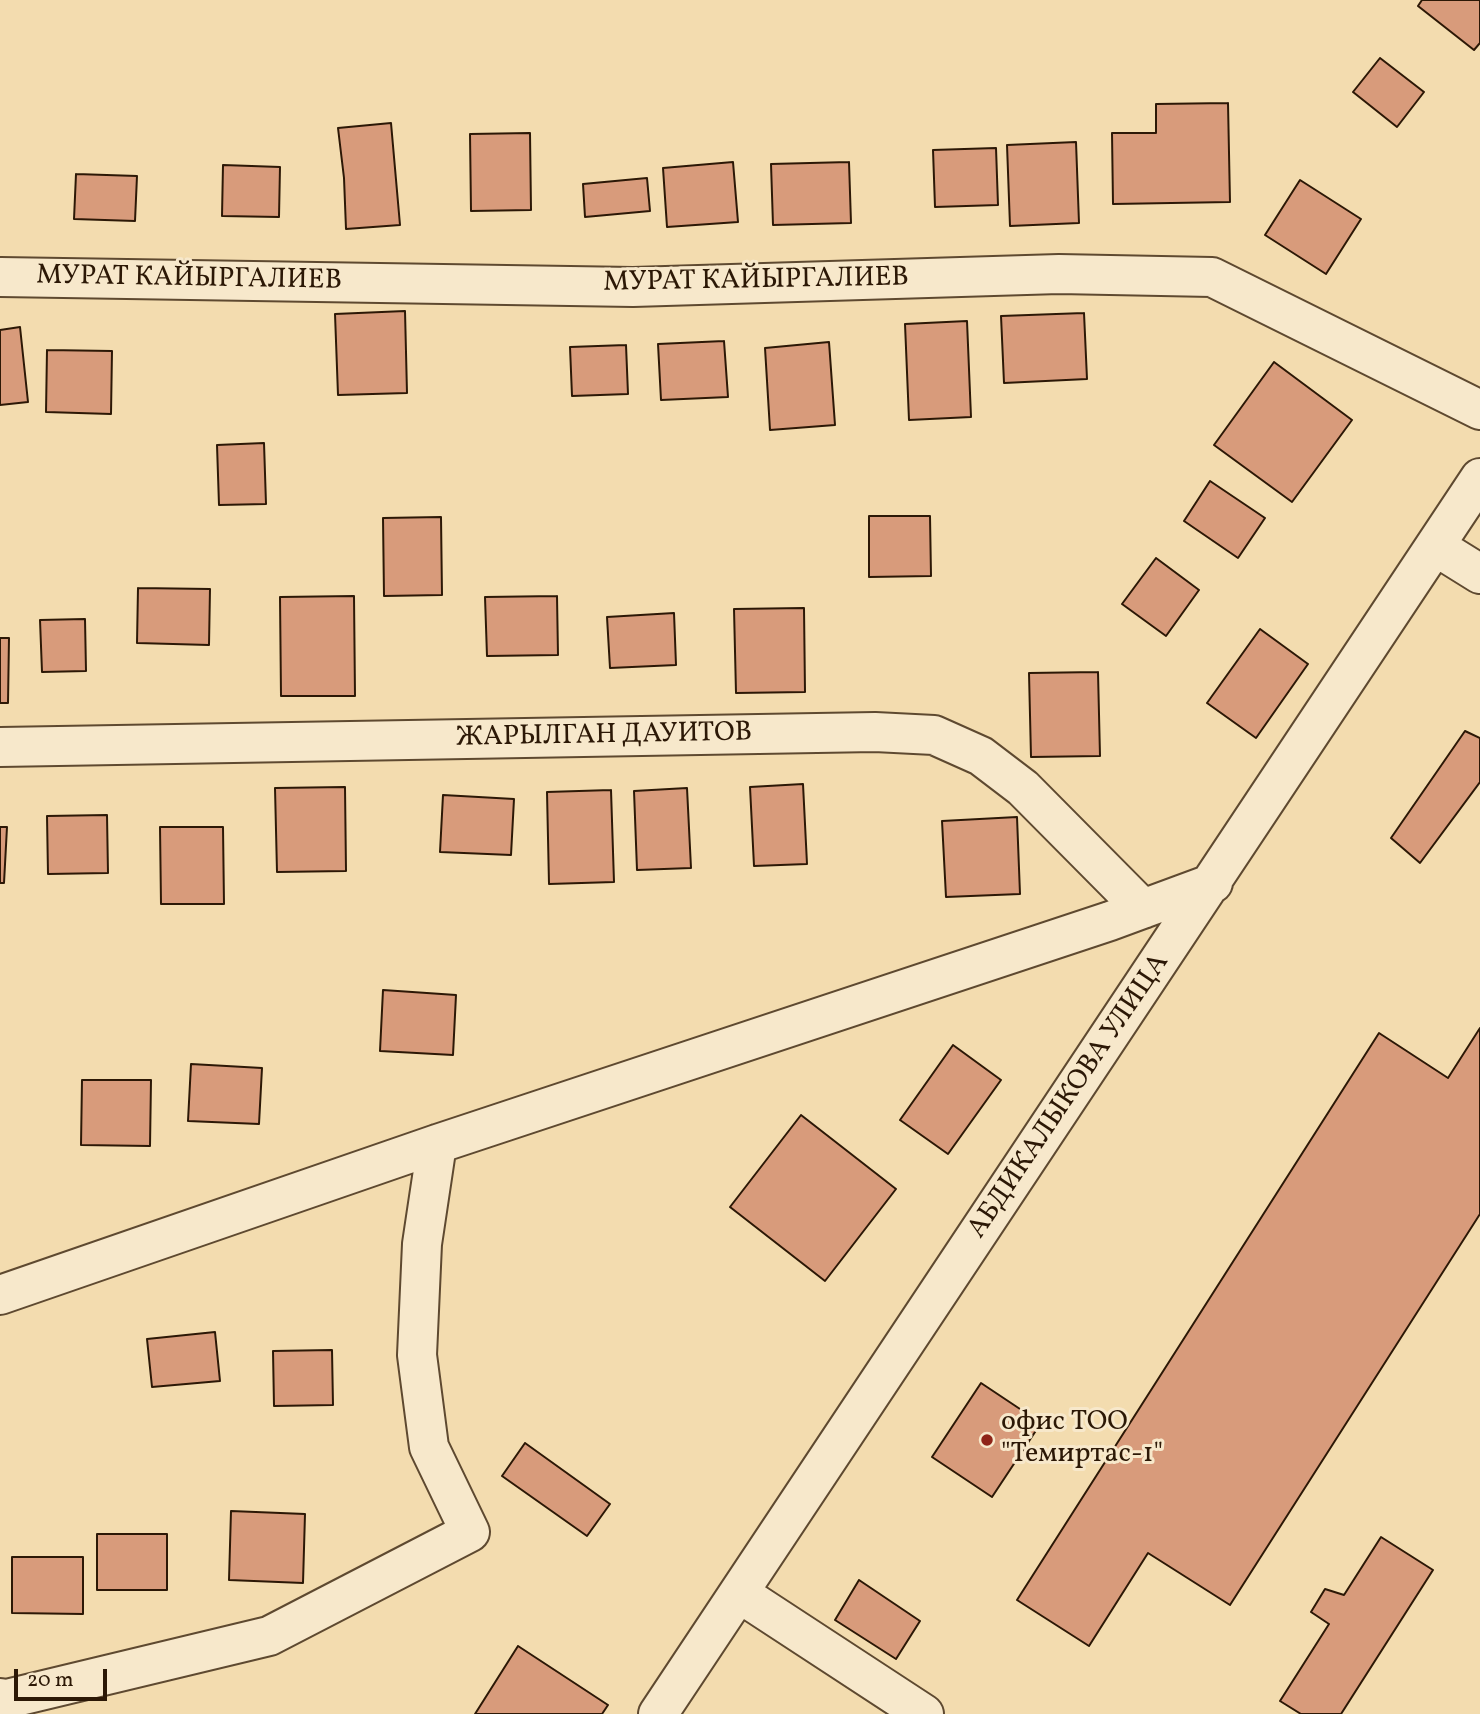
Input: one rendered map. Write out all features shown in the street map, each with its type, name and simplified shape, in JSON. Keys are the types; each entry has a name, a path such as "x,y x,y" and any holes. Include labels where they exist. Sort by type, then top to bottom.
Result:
{"street":[{"name":"МУРАТ КАЙЫРГАЛИЕВ","path":"0,277 633,287 1059,274 1212,277 1480,410"},
{"name":"АБДИКАЛЫКОВА УЛИЦА","path":"658,1714 1480,478"},
{"path":"1435,546 1480,573"},
{"name":"ЖАРЫЛГАН ДАУИТОВ","path":"0,747 875,732 934,735 981,756 1023,788 1143,909"},
{"path":"0,1295 437,1144 1143,909 1213,883"},
{"path":"0,1698 7,1699 269,1636 470,1532 429,1447 417,1355 422,1244 437,1144"},
{"path":"739,1593 923,1714"}],"building":[{"path":"1422,0 1480,0 1480,43 1474,50 1418,6"},
{"path":"1380,58 1424,92 1397,127 1353,92"},
{"path":"1228,103 1230,202 1113,204 1112,133 1156,133 1156,104"},
{"path":"391,123 400,225 346,229 338,128"},
{"path":"530,133 531,210 471,211 470,134"},
{"path":"1076,142 1079,223 1010,226 1007,145"},
{"path":"996,148 998,205 935,207 933,150"},
{"path":"733,162 738,222 667,227 663,168"},
{"path":"849,162 851,223 773,225 771,164"},
{"path":"223,165 280,167 279,217 222,216"},
{"path":"76,174 137,176 135,221 74,219"},
{"path":"647,178 650,211 585,217 583,184"},
{"path":"1300,180 1361,219 1326,274 1265,235"},
{"path":"405,311 407,393 338,395 335,314"},
{"path":"1084,313 1087,379 1004,383 1001,316"},
{"path":"967,321 971,417 909,420 905,324"},
{"path":"20,327 28,402 0,405 0,330"},
{"path":"724,341 728,397 661,400 658,344"},
{"path":"829,342 835,425 770,430 765,348"},
{"path":"626,345 628,394 572,396 570,347"},
{"path":"47,350 112,351 111,414 46,412"},
{"path":"1274,362 1352,420 1292,502 1214,445"},
{"path":"264,443 266,504 219,505 217,445"},
{"path":"1210,481 1265,518 1238,558 1184,521"},
{"path":"869,516 930,516 931,576 869,577"},
{"path":"441,517 442,595 384,596 383,518"},
{"path":"1156,558 1199,590 1166,636 1122,604"},
{"path":"138,588 210,589 209,645 137,643"},
{"path":"354,596 355,696 281,696 280,597"},
{"path":"557,596 558,655 487,656 485,597"},
{"path":"804,608 805,692 736,693 734,609"},
{"path":"674,613 676,665 610,668 607,617"},
{"path":"85,619 86,671 42,672 40,620"},
{"path":"1260,629 1308,664 1256,738 1207,703"},
{"path":"0,638 9,638 8,703 0,703"},
{"path":"1098,672 1100,756 1031,757 1029,673"},
{"path":"1465,731 1480,738 1480,782 1420,863 1391,838"},
{"path":"803,784 807,864 754,866 750,787"},
{"path":"345,787 346,871 277,872 275,788"},
{"path":"687,788 691,868 637,870 634,791"},
{"path":"611,790 614,882 549,884 547,792"},
{"path":"443,795 514,799 511,855 440,852"},
{"path":"107,815 108,873 48,874 47,816"},
{"path":"1017,817 1020,894 946,897 942,821"},
{"path":"0,827 7,827 4,883 0,883"},
{"path":"160,827 223,827 224,904 161,904"},
{"path":"383,990 456,995 453,1055 380,1051"},
{"path":"1480,1028 1480,1214 1230,1605 1148,1553 1089,1646 1017,1600 1379,1033 1448,1078"},
{"path":"953,1045 1001,1080 948,1154 900,1120"},
{"path":"191,1064 262,1068 259,1124 188,1121"},
{"path":"82,1080 151,1080 150,1146 81,1145"},
{"path":"801,1115 896,1189 825,1281 730,1207"},
{"path":"215,1332 220,1381 152,1387 147,1339"},
{"path":"332,1350 333,1405 274,1406 273,1351"},
{"name":"офис ТОО \"Темиртас-1\"","path":"981,1383 1041,1423 992,1497 932,1457"},
{"path":"525,1443 610,1504 587,1536 502,1476"},
{"path":"231,1511 305,1514 303,1583 229,1580"},
{"path":"97,1534 167,1534 167,1590 97,1590"},
{"path":"1381,1537 1433,1570 1341,1714 1301,1714 1280,1701 1329,1624 1311,1612 1325,1589 1344,1595"},
{"path":"12,1557 83,1557 83,1614 12,1613"},
{"path":"859,1580 920,1621 896,1659 835,1620"},
{"path":"518,1646 608,1705 602,1714 475,1714"}],"place":[{"name":"офис ТОО \"Темиртас-1\"","path":"987,1440"}]}
